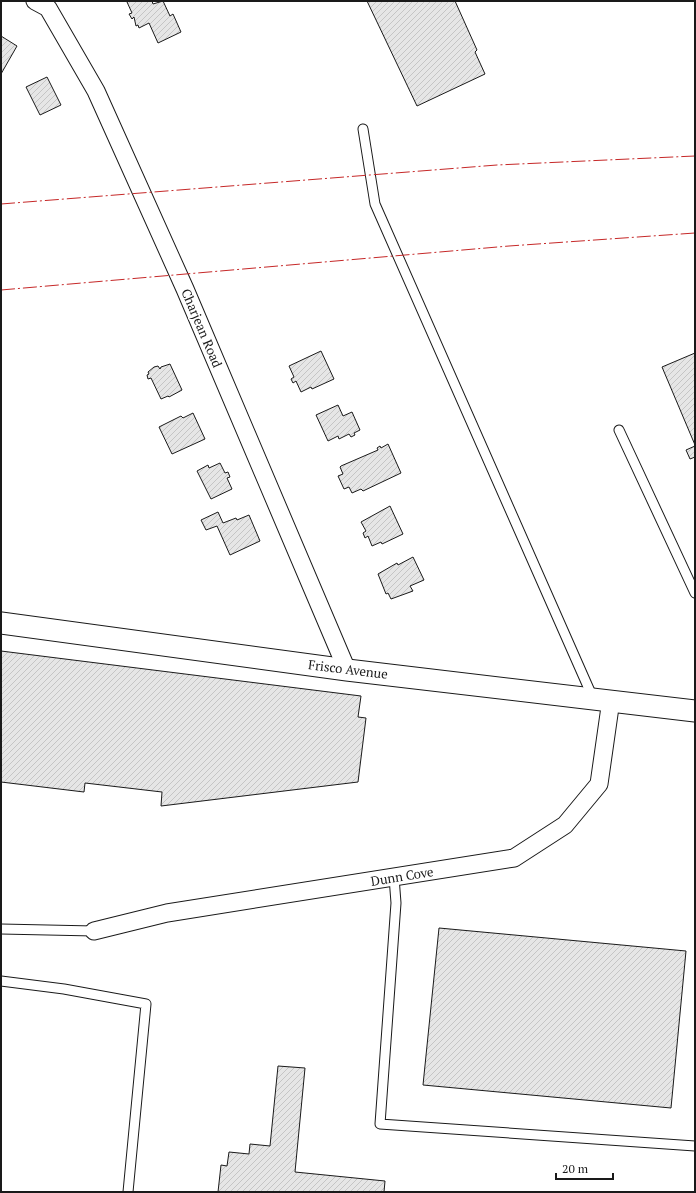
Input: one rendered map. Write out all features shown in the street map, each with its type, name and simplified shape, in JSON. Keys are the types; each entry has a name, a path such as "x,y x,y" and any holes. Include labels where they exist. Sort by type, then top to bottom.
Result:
{"street":[{"name":"Charjean Road","path":"35,1 48,8 96,91 185,289 347,670"},
{"name":"Frisco Avenue","path":"1,623 347,670 695,711"},
{"name":"Dunn Cove","path":"94,931 167,913 514,858 566,825 599,784 602,699"}],"lane":[{"path":"363,129 375,204 602,699"},
{"path":"619,430 695,593"},
{"path":"394,877 396,903 380,1124 695,1146"},
{"path":"1,929 94,931"},
{"path":"1,981 64,989 146,1004 128,1192"}],"building":[{"path":"152,1 153,4 163,1 170,16 173,14 181,32 158,43 149,23 139,28 138,25 136,26 134,17 132,19 129,14 132,13 127,2"},
{"path":"367,1 455,1 477,50 475,52 485,74 417,106"},
{"path":"1,36 17,46 1,74"},
{"path":"47,77 61,105 40,115 26,87"},
{"path":"321,351 334,379 312,389 311,387 301,392 296,381 293,383 291,379 294,377 289,366"},
{"path":"695,353 695,445 662,367"},
{"path":"170,364 182,390 169,397 168,396 161,399 151,378 148,379 147,375 149,374 148,372 154,367 158,366 160,369 161,367"},
{"path":"338,405 343,416 352,412 360,430 354,433 355,435 351,437 349,434 339,439 338,436 328,441 316,415"},
{"path":"193,413 205,439 172,454 159,427 181,416 183,418"},
{"path":"388,444 401,473 363,491 361,489 352,493 349,487 344,489 338,476 343,474 340,467 378,450 377,448 380,446 381,448"},
{"path":"695,446 695,457 690,459 686,450"},
{"path":"220,463 225,473 228,472 230,477 227,478 232,489 211,499 197,471 208,465 209,468"},
{"path":"390,506 403,534 382,544 381,542 372,546 368,536 365,538 363,533 366,531 361,522"},
{"path":"218,512 223,523 236,518 237,520 249,515 260,541 230,555 217,526 206,530 201,520"},
{"path":"413,557 424,580 410,586 413,591 391,599 388,593 386,594 378,574 397,563 398,565"},
{"path":"1,651 361,696 358,717 366,718 358,782 161,806 162,792 85,783 84,792 1,782"},
{"path":"439,928 686,951 671,1108 423,1085"},
{"path":"278,1066 305,1068 295,1172 385,1181 384,1192 218,1192 221,1165 227,1166 229,1152 249,1154 250,1144 270,1146"}],"power":[{"path":"1,204 497,165 695,156"},
{"path":"1,290 509,246 695,233"}]}
